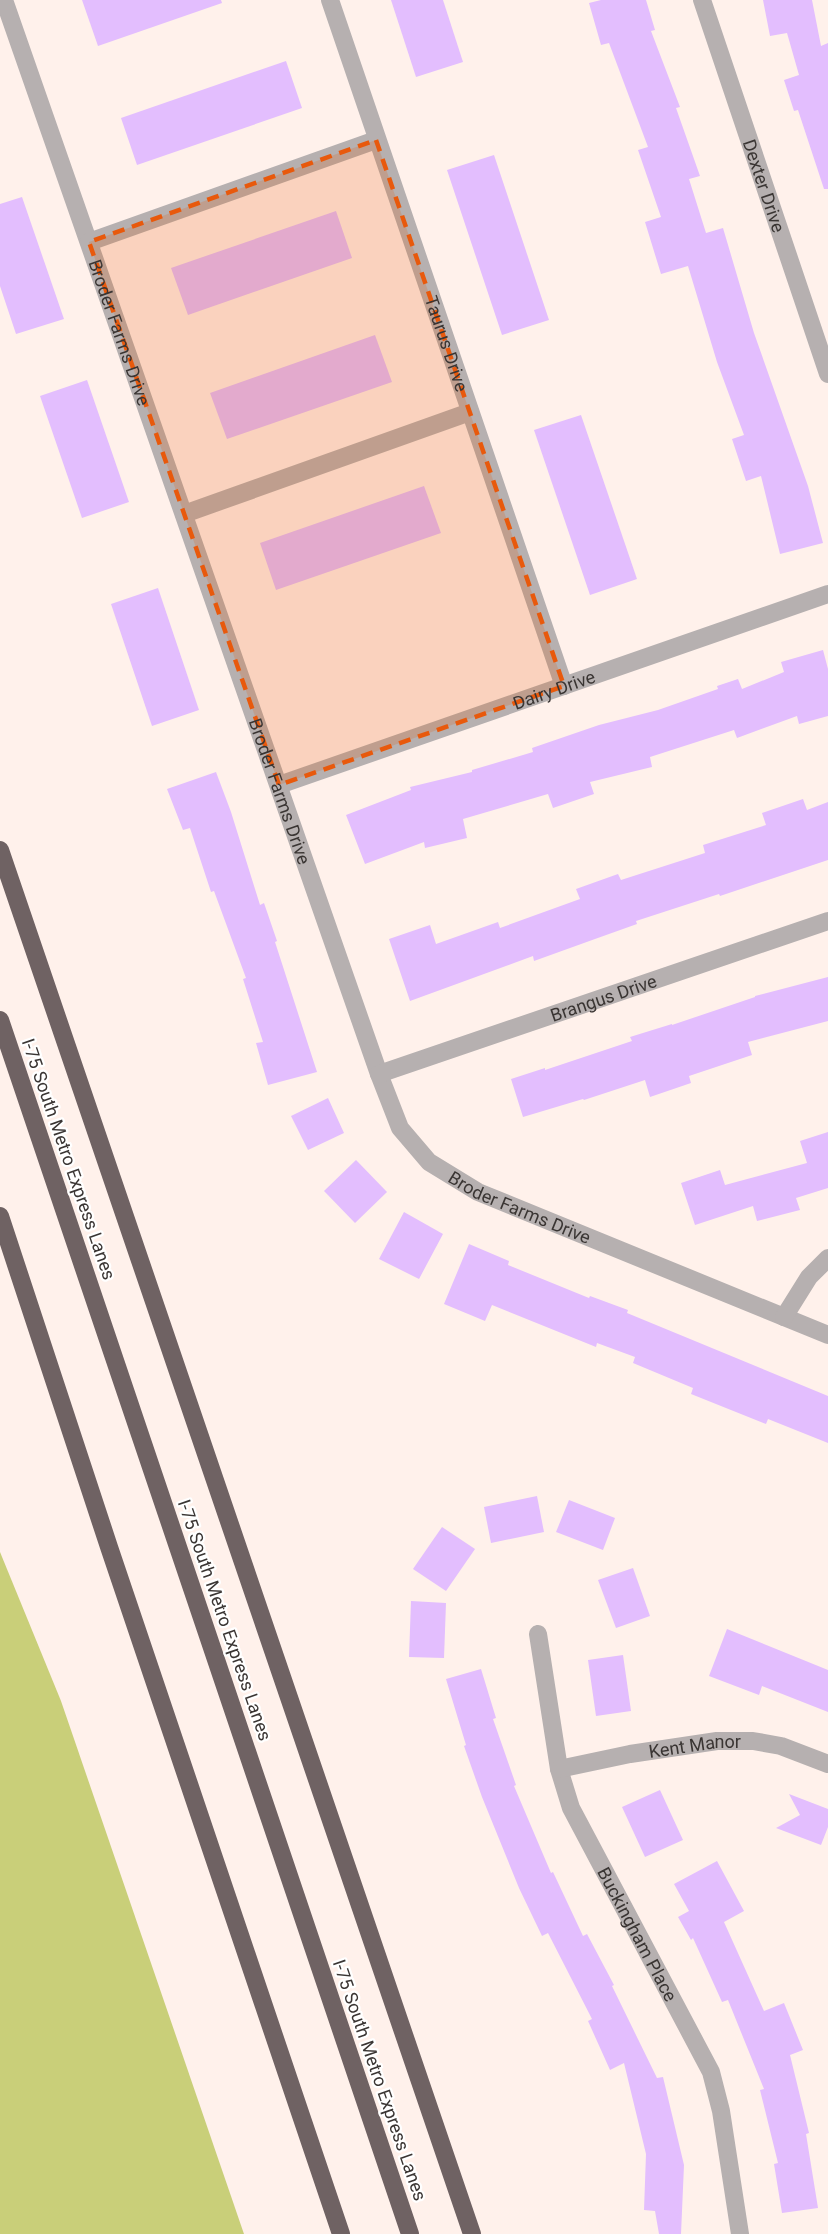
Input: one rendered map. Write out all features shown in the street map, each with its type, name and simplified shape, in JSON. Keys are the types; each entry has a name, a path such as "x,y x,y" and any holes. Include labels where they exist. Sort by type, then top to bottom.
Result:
{"highway":[{"path":"0,850 472,2234"},
{"name":"I-75 South Metro Express Lanes","path":"0,1020 410,2234"},
{"path":"0,1216 109,1547 342,2234"}],"street":[{"name":"Broder Farms Drive","path":"4,0 379,1074 400,1128 429,1162 478,1192 828,1335"},
{"name":"Taurus Drive","path":"330,0 564,686"},
{"name":"Dexter Drive","path":"702,0 828,374"},
{"path":"89,242 376,140"},
{"path":"184,514 470,412"},
{"name":"Dairy Drive","path":"279,785 828,594"},
{"name":"Brangus Drive","path":"379,1074 828,921"},
{"path":"784,1317 809,1277 828,1258"},
{"name":"Buckingham Place","path":"538,1634 559,1769 571,1808 698,2043 711,2072 721,2112 740,2234"},
{"name":"Kent Manor","path":"559,1769 630,1754 717,1741 753,1741 781,1746 828,1764"}],"highlighted area":[{"path":"376,140 564,686 279,785 89,242"}],"green space":[{"path":"0,1552 61,1701 244,2234 0,2234"}],"building":[{"path":"82,0 221,0 222,3 98,46"},
{"path":"391,0 443,0 463,62 416,77"},
{"path":"601,0 646,0 655,30 651,31 680,107 676,108 700,176 689,179 706,233 723,228 754,333 808,486 823,543 780,554 761,476 746,481 732,439 744,435 717,362 688,266 661,274 645,222 661,217 638,150 648,147 609,43 601,45 589,3"},
{"path":"763,0 812,0 821,46 828,43 828,189 824,189 798,110 794,111 784,80 799,75 787,33 770,36"},
{"path":"286,61 302,108 137,165 121,118"},
{"path":"494,155 549,320 502,335 447,170"},
{"path":"22,197 64,319 16,334 0,286 0,204"},
{"path":"336,211 352,258 188,315 171,268"},
{"path":"375,335 392,382 227,439 210,393"},
{"path":"87,380 129,502 82,518 40,396"},
{"path":"581,415 637,579 590,595 534,430"},
{"path":"424,486 441,533 276,590 260,543"},
{"path":"158,588 199,710 152,726 111,604"},
{"path":"823,650 828,669 828,716 799,724 797,716 737,738 734,730 650,757 652,767 590,782 594,794 553,808 548,794 463,819 467,838 425,848 424,842 365,864 346,815 411,790 410,787 472,772 472,770 533,752 532,748 599,725 658,710 718,689 717,686 738,679 742,689 784,672 781,662"},
{"path":"216,772 260,905 264,903 277,941 275,942 317,1072 268,1085 256,1043 263,1042 243,979 246,978 214,891 211,892 190,828 183,830 167,789"},
{"path":"803,799 807,810 828,802 828,860 636,921 637,924 534,961 533,956 410,1001 389,939 430,925 436,944 498,922 500,928 580,899 576,889 618,874 621,880 705,853 703,845 766,825 762,813"},
{"path":"828,977 828,1021 748,1042 752,1055 689,1076 691,1083 650,1097 645,1080 523,1117 511,1079 632,1041 630,1037 755,996"},
{"path":"328,1098 344,1133 308,1150 291,1116"},
{"path":"828,1132 828,1188 796,1198 800,1210 757,1221 753,1206 695,1225 681,1183 720,1170 725,1185 807,1163 800,1141"},
{"path":"356,1160 387,1192 355,1223 324,1191"},
{"path":"404,1212 443,1234 419,1279 379,1259"},
{"path":"469,1244 509,1261 508,1265 589,1298 590,1296 628,1310 627,1313 828,1396 828,1443 768,1419 766,1424 691,1394 693,1388 633,1363 635,1357 597,1343 596,1347 492,1305 485,1321 444,1304"},
{"path":"537,1496 544,1532 491,1543 484,1507"},
{"path":"569,1500 615,1518 603,1550 556,1532"},
{"path":"442,1527 475,1549 446,1591 413,1569"},
{"path":"633,1568 650,1616 616,1628 598,1580"},
{"path":"411,1601 446,1603 444,1658 409,1657"},
{"path":"727,1629 828,1670 828,1712 762,1686 759,1695 709,1676"},
{"path":"623,1655 631,1711 596,1716 588,1660"},
{"path":"481,1669 496,1718 493,1719 516,1785 514,1786 551,1873 553,1872 583,1936 587,1934 614,1985 612,1986 657,2078 663,2077 684,2165 681,2234 659,2234 655,2211 644,2210 646,2154 624,2063 610,2070 588,2021 592,2019 548,1933 542,1936 519,1888 482,1797 464,1746 466,1745 446,1679"},
{"path":"660,1790 683,1840 645,1857 622,1807"},
{"path":"789,1794 828,1809 828,1827 821,1845 776,1828 800,1815"},
{"path":"717,1861 744,1911 724,1922 764,2011 784,2003 803,2050 790,2055 809,2133 806,2134 818,2208 782,2213 774,2164 778,2163 760,2090 764,2089 728,2000 722,2002 693,1938 691,1940 678,1917 689,1911 674,1884"}]}
